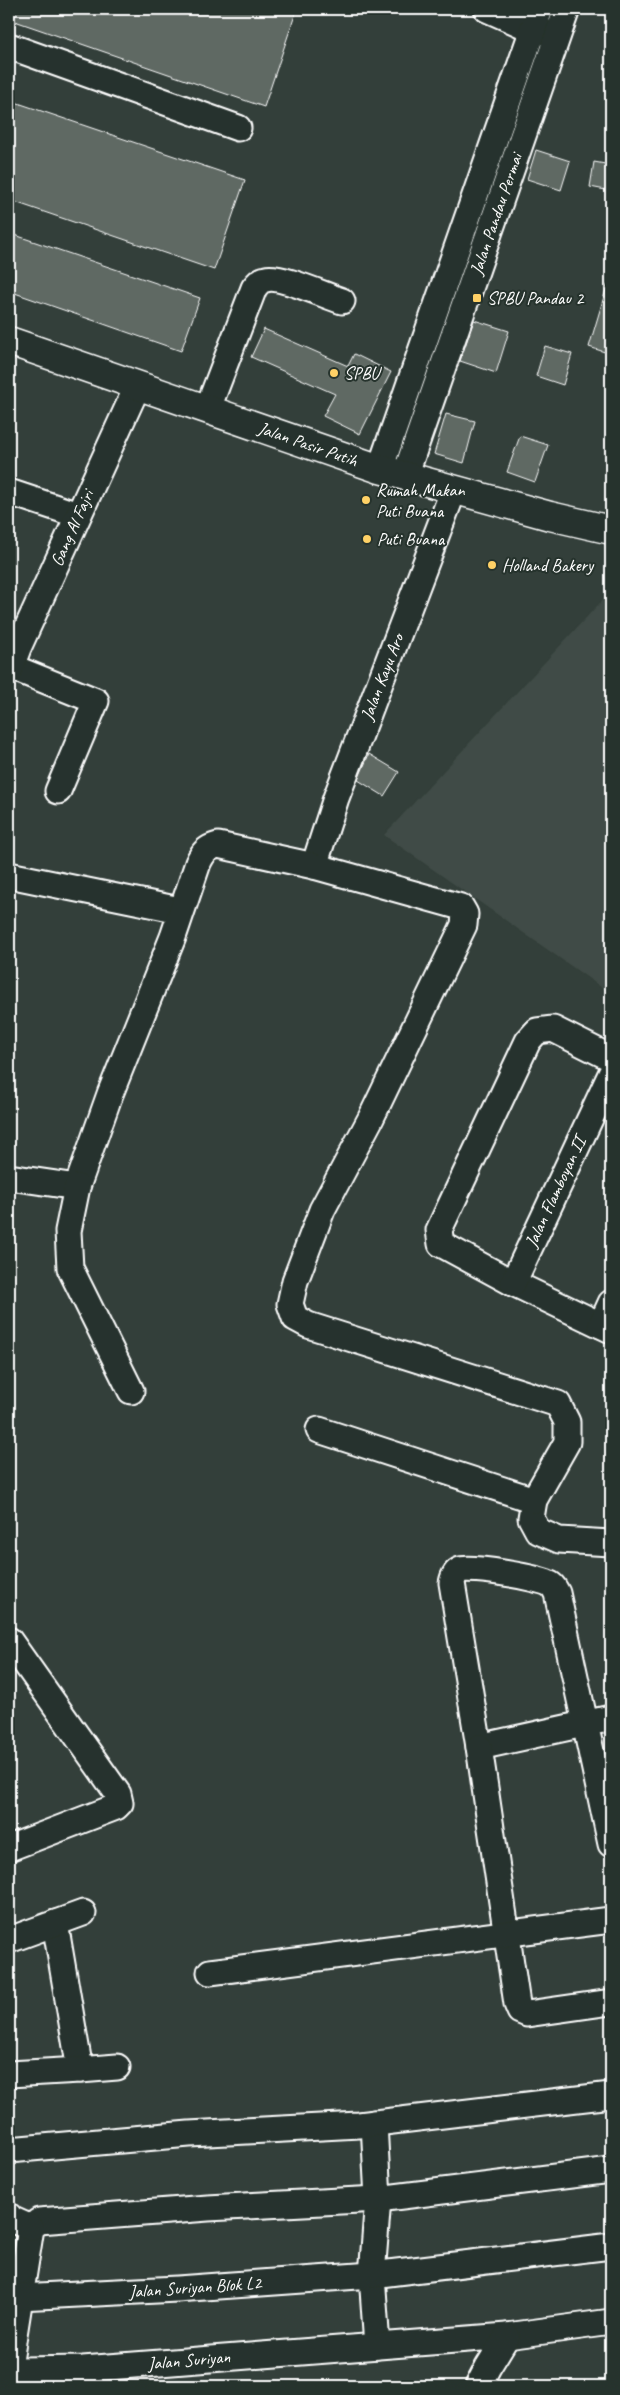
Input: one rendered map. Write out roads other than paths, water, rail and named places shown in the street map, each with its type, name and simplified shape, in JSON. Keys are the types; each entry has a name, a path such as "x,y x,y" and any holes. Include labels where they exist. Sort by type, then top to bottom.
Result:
{"highway":[{"name":"Jalan Pasir Putih","path":"9,341 393,472 611,530"}],"street":[{"path":"487,9 536,19 558,36"},
{"name":"Jalan Pandau Permai","path":"393,472 567,9"},
{"name":"Jalan Pandau Permai","path":"393,472 492,150 536,19"},
{"path":"9,46 238,128"},
{"path":"208,408 251,294 258,282 267,278 280,280 342,301"},
{"name":"Gang Al Fajri","path":"9,668 138,385"},
{"name":"Jalan Kayu Aro","path":"314,866 340,789 454,489"},
{"path":"11,500 78,515"},
{"path":"9,668 96,701 58,791"},
{"path":"131,1391 70,1268 68,1231 76,1187 110,1094 173,937 180,910 204,851 218,845 314,866 461,907 465,919 371,1118 322,1210 295,1281 290,1304 295,1318 308,1325 558,1404 567,1422 567,1442 534,1500 532,1518 538,1531 559,1540 611,1543"},
{"path":"9,875 180,910"},
{"path":"611,1058 553,1029 537,1030 528,1042 440,1230 442,1244 512,1283 606,1327 611,1302"},
{"name":"Jalan Flamboyan II","path":"512,1283 611,1074"},
{"path":"9,1177 76,1187"},
{"path":"319,1430 534,1500"},
{"path":"611,1844 557,1593 553,1587 542,1581 487,1570 461,1570 454,1576 452,1583 479,1747 517,2004 520,2011 527,2014 611,2002"},
{"path":"9,1640 118,1794 120,1803 116,1807 9,1848"},
{"path":"479,1747 611,1718"},
{"path":"9,1940 83,1913"},
{"path":"210,1972 611,1920"},
{"path":"55,1924 80,2070"},
{"path":"9,2074 117,2067"},
{"path":"9,2150 189,2134 374,2123 611,2095"},
{"path":"374,2123 378,2199 372,2275 376,2346"},
{"path":"18,2297 31,2228 39,2221 208,2208 378,2199 611,2170"},
{"path":"9,2216 11,2219 31,2228"},
{"name":"Jalan Suriyan Blok L2","path":"18,2297 178,2289 372,2275 611,2246"},
{"name":"Jalan Suriyan","path":"18,2297 10,2360 20,2378 83,2378 376,2346 507,2336 611,2322"},
{"path":"478,2386 507,2336"}],"place":[{"name":"SPBU Pandau 2","path":"477,298"},
{"name":"SPBU","path":"334,373"},
{"name":"Rumah Makan Puti Buana","path":"366,500"},
{"name":"Puti Buana","path":"367,539"},
{"name":"Holland Bakery","path":"492,565"}]}
